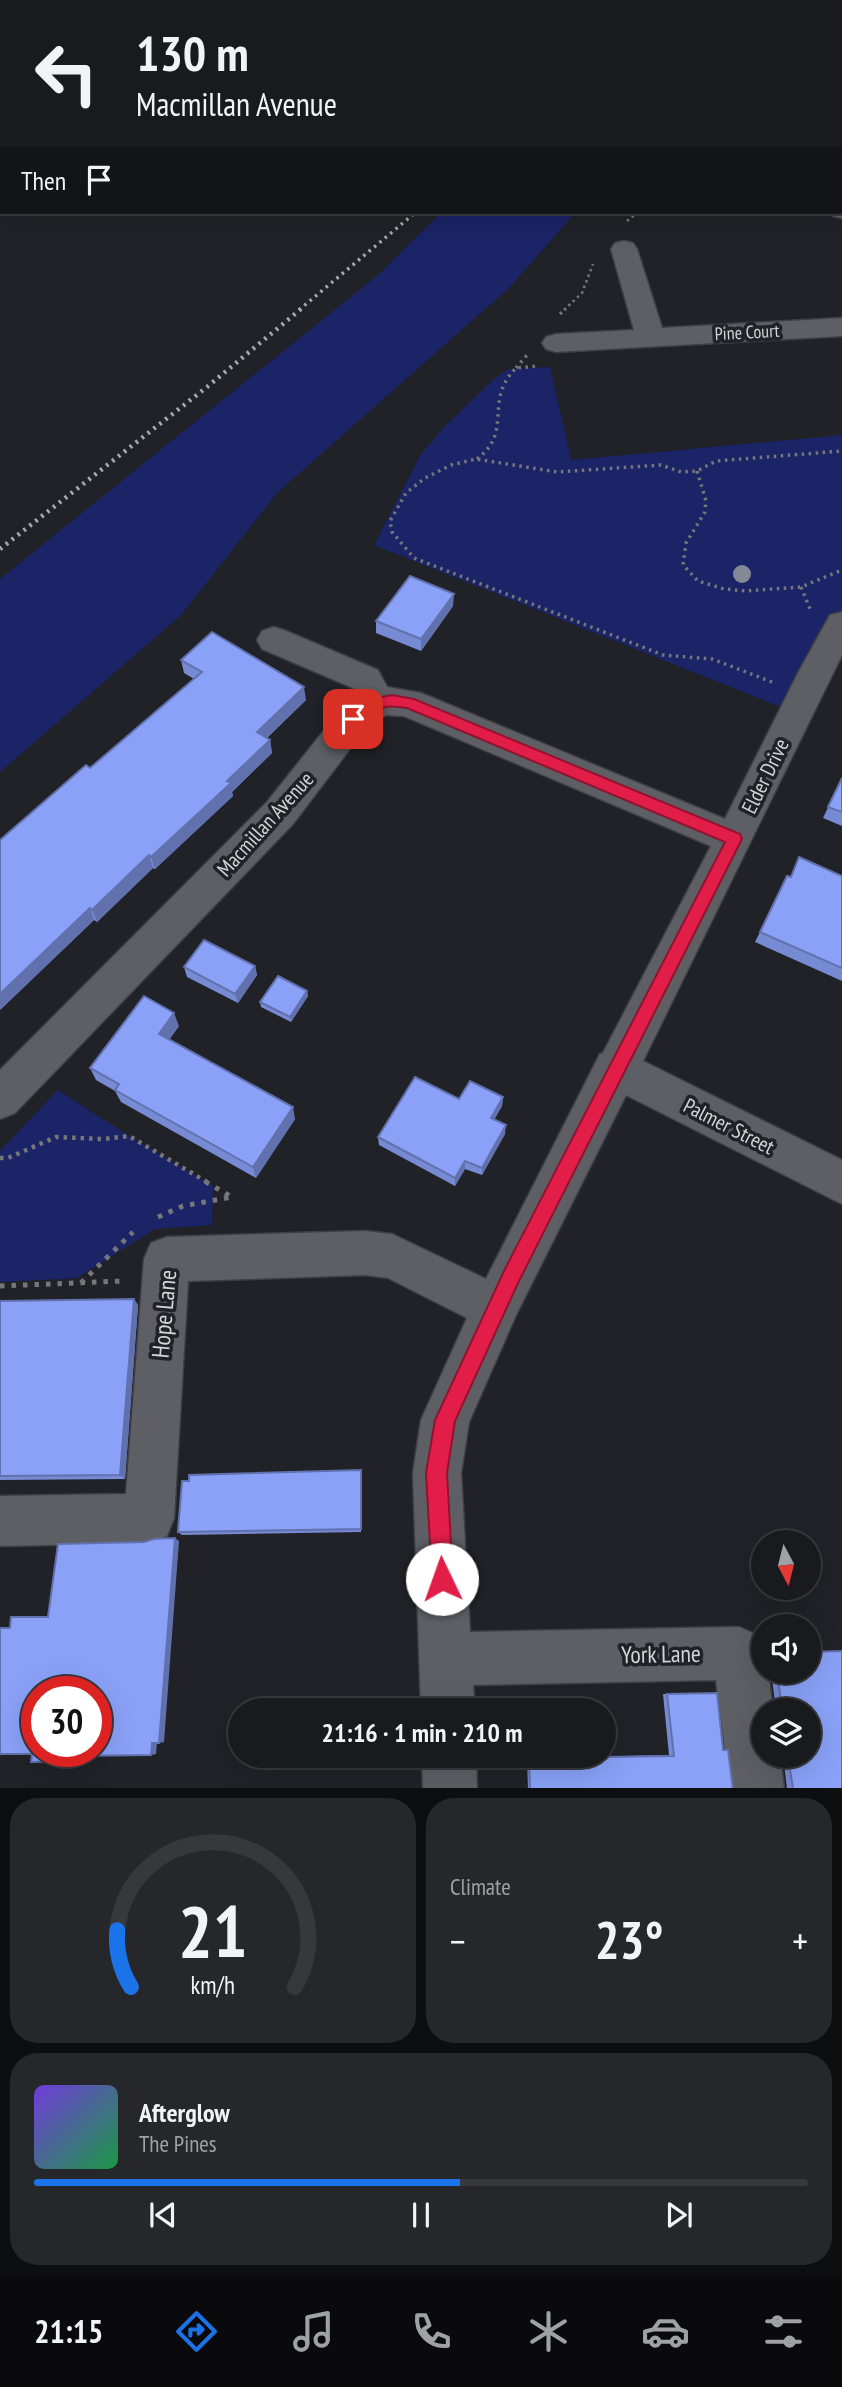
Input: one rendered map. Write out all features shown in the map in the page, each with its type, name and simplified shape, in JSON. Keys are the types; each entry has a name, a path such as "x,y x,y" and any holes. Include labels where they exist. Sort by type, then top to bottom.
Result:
{"street":[{"path":"624,249 651,338"},
{"name":"Pine Court","path":"546,336 651,338 842,327"},
{"name":"Elder Drive","path":"447,1698 437,1473 445,1420 496,1308 734,839 812,676 827,619"},
{"path":"274,640 366,679 377,703 392,700 409,703 734,839"},
{"name":"Macmillan Avenue","path":"0,1100 280,813 353,719 364,709 377,703"},
{"name":"Palmer Street","path":"615,1069 842,1183"},
{"name":"Hope Lane","path":"0,1521 149,1518 167,1259 365,1252 392,1256 496,1308"},
{"name":"York Lane","path":"446,1659 739,1653 757,1788"},
{"path":"449,1768 450,1788"}],"path":[{"path":"596,257 582,293 500,390 496,434 491,449 476,459 452,465 425,478 406,493 390,521 392,532 414,558 663,655 712,659 771,683 812,676"},
{"path":"516,368 539,366"},
{"path":"476,459 557,472 661,465 681,472 697,471 716,461 842,452"},
{"path":"697,471 706,501 705,512 686,543 683,565 698,581 724,589 801,587 842,570"},
{"path":"801,587 827,619"},
{"path":"0,1158 8,1158 56,1137 104,1139 129,1136 232,1197 183,1206 153,1218"},
{"path":"81,1283 135,1230"},
{"path":"0,1286 127,1281"}],"shaded area":[{"path":"440,214 574,214 510,287 277,493 181,615 0,772 0,579 378,275"},
{"path":"550,367 571,460 842,435 842,624 796,713 374,545 421,454 445,426 508,369"},
{"path":"58,1090 213,1186 212,1225 155,1229 77,1278 0,1282 0,1151"}],"building":[{"path":"410,576 454,594 421,639 376,621"},
{"path":"212,632 304,687 257,732 270,740 227,781 231,783 151,857 149,855 92,910 90,908 0,994 0,840 86,765 90,768 202,672 181,660"},
{"path":"842,778 842,812 828,807"},
{"path":"799,857 842,876 842,968 760,932 787,876 791,877"},
{"path":"204,940 255,966 235,994 184,967"},
{"path":"278,976 307,991 290,1017 260,1002"},
{"path":"144,996 174,1013 159,1034 293,1107 253,1167 115,1090 119,1084 90,1068"},
{"path":"415,1077 459,1099 470,1081 503,1097 491,1118 506,1125 482,1168 465,1161 455,1178 378,1137"},
{"path":"134,1299 120,1475 0,1476 0,1301"},
{"path":"361,1470 361,1529 178,1532 182,1481 189,1481 189,1475"},
{"path":"175,1538 159,1743 152,1743 151,1755 112,1756 112,1676 21,1676 21,1754 0,1754 0,1628 10,1628 11,1617 48,1617 58,1544 144,1542"},
{"path":"842,1651 842,1788 793,1788 790,1768 821,1768 821,1698 780,1698 779,1684 821,1684 821,1652"},
{"path":"717,1693 723,1750 728,1750 733,1788 530,1788 529,1768 616,1768 616,1757 674,1756 667,1694"}],"railway":[{"path":"299,310 414,214"},
{"path":"0,549 207,387 301,309"}],"route":[{"path":"353,719 364,709 377,703 392,700 409,703 734,839 511,1276 445,1420 437,1473 442,1579"}]}
